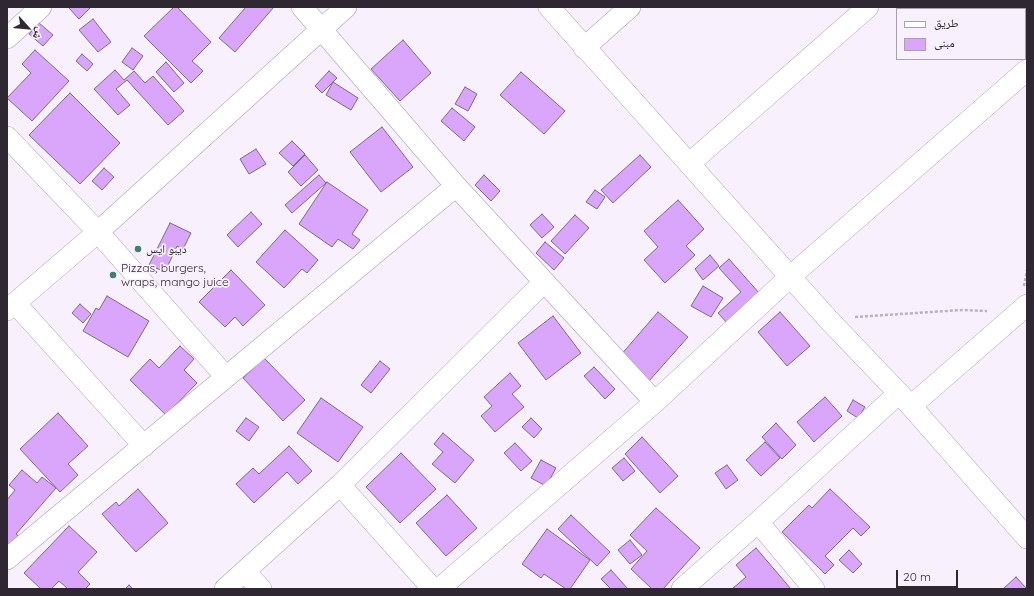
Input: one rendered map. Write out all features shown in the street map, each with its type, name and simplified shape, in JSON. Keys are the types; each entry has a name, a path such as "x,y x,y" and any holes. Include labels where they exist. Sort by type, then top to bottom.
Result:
{"street":[{"path":"7,38 41,7"},
{"path":"302,7 456,186 655,402"},
{"path":"144,446 11,306 98,232 346,7"},
{"path":"548,7 828,319 905,400 1027,538"},
{"path":"584,48 630,7"},
{"path":"689,164 868,7"},
{"path":"439,589 655,402 791,276 1027,70"},
{"path":"7,137 98,232 226,377"},
{"path":"7,559 456,186"},
{"path":"225,589 340,485 544,282"},
{"path":"682,589 758,522 905,400 1025,309"},
{"path":"340,485 433,589"},
{"path":"758,522 814,589"},
{"path":"245,572 261,589"}],"path":[{"path":"828,319 962,310 1025,309"}],"building":[{"path":"91,7 79,19 69,8"},
{"path":"174,7 177,7 211,42 192,61 203,71 191,83 144,36"},
{"path":"246,7 274,7 235,52 219,38"},
{"path":"93,19 111,42 98,52 79,30"},
{"path":"39,23 53,35 43,46 29,34"},
{"path":"403,40 431,73 400,101 371,69"},
{"path":"132,48 143,56 133,70 122,62"},
{"path":"35,50 69,81 32,121 7,98 31,73 22,64"},
{"path":"82,54 93,64 87,71 76,61"},
{"path":"166,62 184,83 174,92 156,72"},
{"path":"115,70 124,80 134,71 145,83 153,76 184,111 168,125 127,80 116,89 130,105 118,115 94,89"},
{"path":"329,71 337,78 322,93 315,86"},
{"path":"521,72 565,111 544,134 500,95"},
{"path":"333,82 358,98 351,110 326,95"},
{"path":"465,87 477,94 468,111 455,104"},
{"path":"70,93 120,143 80,184 29,135"},
{"path":"452,108 475,127 464,141 441,121"},
{"path":"382,127 413,167 381,192 350,152"},
{"path":"292,141 305,154 293,166 279,153"},
{"path":"256,149 266,164 249,174 240,159"},
{"path":"305,155 318,170 301,186 288,172"},
{"path":"640,155 651,167 613,203 601,190"},
{"path":"104,168 114,177 102,190 92,181"},
{"path":"319,175 326,183 292,213 285,205"},
{"path":"484,175 500,191 491,201 475,185"},
{"path":"327,182 368,210 352,234 360,240 353,249 338,239 332,247 299,224"},
{"path":"595,190 605,197 597,209 586,202"},
{"path":"678,200 704,229 686,246 695,255 665,283 644,260 658,247 644,231"},
{"path":"251,212 262,224 238,247 227,235"},
{"path":"542,214 554,227 542,238 530,225"},
{"path":"575,215 589,228 565,254 551,241"},
{"path":"170,223 191,233 183,249 177,246 165,272 149,265"},
{"path":"285,230 318,260 307,273 302,269 284,288 256,262"},
{"path":"545,242 564,258 554,270 536,253"},
{"path":"710,255 719,266 703,280 695,269"},
{"path":"729,259 760,294 728,324 718,313 741,292 719,268"},
{"path":"231,270 265,305 243,326 235,317 225,327 199,302"},
{"path":"703,286 723,298 711,317 691,306"},
{"path":"107,296 149,321 128,357 83,331 96,308 99,310"},
{"path":"80,304 91,314 83,323 72,313"},
{"path":"658,312 688,337 649,381 620,356"},
{"path":"780,312 810,346 787,366 758,332"},
{"path":"553,316 581,353 546,380 518,343"},
{"path":"180,346 194,359 184,370 197,383 166,415 130,380 150,359 159,368"},
{"path":"264,358 305,400 283,421 243,378"},
{"path":"380,361 390,369 371,393 361,385"},
{"path":"594,367 615,389 605,399 584,376"},
{"path":"510,373 521,386 512,394 524,407 495,432 481,416 492,406 484,397"},
{"path":"825,397 842,416 814,442 797,422"},
{"path":"321,398 363,427 338,462 297,433"},
{"path":"853,400 865,407 858,418 847,411"},
{"path":"58,413 88,446 68,464 78,475 60,492 20,449"},
{"path":"246,418 259,427 249,441 236,431"},
{"path":"531,418 542,429 534,438 522,427"},
{"path":"776,423 796,445 782,459 762,437"},
{"path":"443,433 474,460 455,483 432,464 443,452 434,444"},
{"path":"642,437 678,476 660,493 625,454"},
{"path":"765,442 780,458 761,476 746,460"},
{"path":"515,443 532,461 521,471 504,453"},
{"path":"289,446 312,471 298,484 287,472 254,503 236,484 253,468 259,474"},
{"path":"401,453 436,489 400,523 366,487"},
{"path":"624,458 635,471 623,481 612,468"},
{"path":"541,460 556,468 546,486 531,478"},
{"path":"727,465 738,480 726,489 715,473"},
{"path":"22,470 37,483 42,477 56,488 16,534 22,539 7,547 7,500 15,490 9,485"},
{"path":"138,489 168,523 136,552 102,514 116,502 119,506"},
{"path":"830,489 870,527 861,536 853,528 825,556 834,565 825,574 782,532 809,505 812,508"},
{"path":"447,495 477,528 446,556 416,523"},
{"path":"656,508 700,548 663,589 652,589 631,569 647,551 630,535"},
{"path":"571,515 610,552 597,566 558,529"},
{"path":"69,526 97,552 78,572 90,584 85,589 68,589 59,581 51,589 41,589 24,573"},
{"path":"547,529 590,560 570,589 566,589 544,574 541,578 522,564"},
{"path":"630,540 642,555 630,564 618,550"},
{"path":"756,548 791,589 732,589 746,577 736,565"},
{"path":"849,550 862,564 853,573 839,560"},
{"path":"611,570 628,589 611,589 601,579"},
{"path":"1016,577 1027,589 1003,589"},
{"path":"129,585 133,589 125,589"}],"place":[{"name":"ديبو ايس","path":"138,249"},
{"name":"Pizzas, burgers, wraps, mango juice","path":"113,275"}]}
